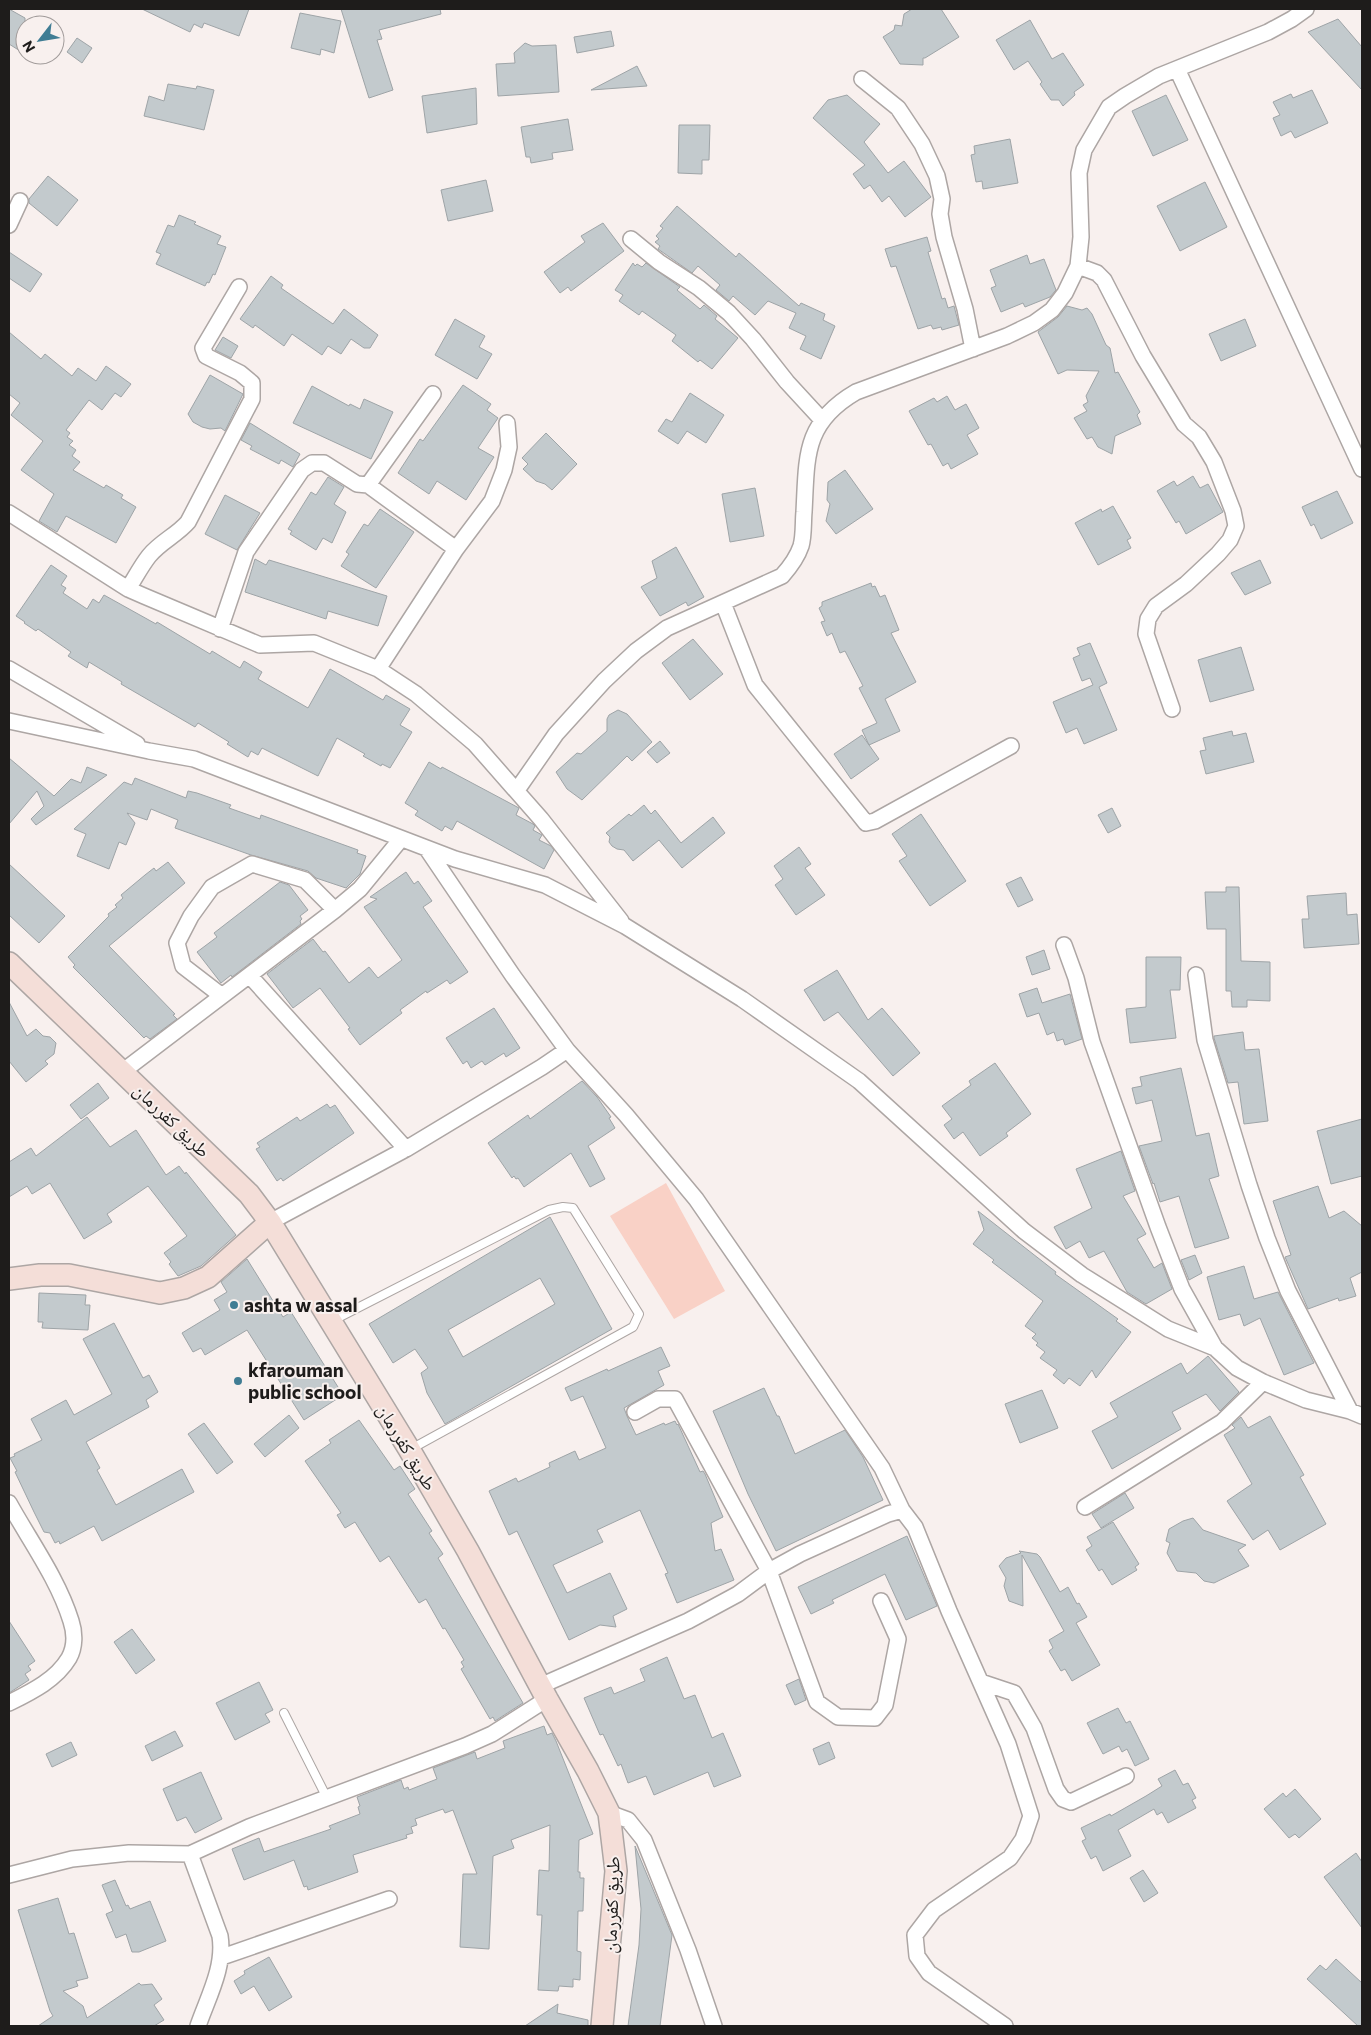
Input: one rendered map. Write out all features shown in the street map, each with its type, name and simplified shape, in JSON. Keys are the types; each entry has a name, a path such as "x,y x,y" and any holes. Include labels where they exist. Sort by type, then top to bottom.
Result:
{"main road":[{"name":"طريق كفررمان","path":"9,963 250,1194 270,1222 409,1450 468,1551 609,1813 616,1871 602,2026"},
{"path":"9,1279 40,1275 69,1276 160,1293 184,1288 208,1277 270,1222"}],"street":[{"path":"517,790 556,734 604,681 636,651 667,628 782,576 792,564 801,545 806,464 813,436 822,420 842,401 856,392 1007,336 1034,323 1052,310 1065,293 1078,266 1080,237 1079,173 1084,150 1109,107 1160,76 1268,32 1306,9"},
{"path":"1177,69 1362,469"},
{"path":"862,79 898,108 922,144 937,176 942,199 940,214 944,237 965,309 973,349"},
{"path":"9,225 20,201"},
{"path":"630,239 659,262 700,288 729,313 822,420"},
{"path":"1078,266 1098,273 1104,280 1143,356 1184,424 1199,437 1214,462 1234,511 1236,526 1230,540 1186,584 1156,606 1148,619 1146,634 1172,709"},
{"path":"128,589 149,556 188,522 252,399 252,383 240,373 206,356 203,348 239,287"},
{"path":"368,485 433,394"},
{"path":"378,669 456,549 492,501 504,470 509,447 507,423"},
{"path":"220,629 246,552 302,470 312,462 324,464 357,484 368,485 456,549"},
{"path":"9,513 128,589 220,629 260,644 314,644 378,669 416,694 475,744 517,790 625,926"},
{"path":"724,603 755,685 866,823 875,821 1011,746"},
{"path":"9,670 149,751"},
{"path":"9,721 194,759 455,859 545,885 625,926 742,999 858,1081 1024,1231 1082,1275 1168,1329 1215,1348 1238,1368 1263,1382 1306,1400 1356,1413"},
{"path":"122,1072 335,910 360,889 401,839"},
{"path":"427,848 513,976 566,1050 626,1115 696,1199 876,1460 902,1510 915,1527 949,1611 1008,1744 1031,1816 1023,1839 1010,1858 934,1910 915,1935 917,1956 929,1973 1005,2026"},
{"path":"222,996 183,966 176,943 191,916 212,887 252,864 305,880 335,910"},
{"path":"1064,945 1076,978 1092,1042 1158,1227 1182,1289 1215,1348"},
{"path":"1196,975 1205,1040 1267,1238 1288,1291 1356,1413"},
{"path":"250,976 406,1149"},
{"path":"270,1222 406,1149 542,1067 566,1050"},
{"path":"1085,1507 1222,1422 1263,1382"},
{"path":"635,1412 658,1399 676,1399 769,1571 817,1702 838,1717 876,1718 885,1705 898,1639 880,1601"},
{"path":"9,1503 54,1580 72,1622 74,1641 70,1656 62,1668 41,1686 9,1703"},
{"path":"9,1875 72,1859 129,1852 190,1854 249,1828 465,1746 492,1734 543,1693 738,1594 769,1571 800,1554 888,1514 902,1510"},
{"path":"981,1682 1014,1693 1034,1728 1056,1789 1063,1799 1071,1802 1126,1776"},
{"path":"609,1813 628,1820 644,1840 688,1950 714,2026"},
{"path":"190,1854 220,1936 222,1957 198,2026"},
{"path":"222,1957 390,1898"}],"lane":[{"path":"330,1322 550,1210 563,1207 573,1208 639,1314 633,1327 409,1450"},
{"path":"284,1713 327,1798"}],"shaded area":[{"path":"666,1183 725,1291 674,1319 610,1216"}],"building":[{"path":"9,9 20,15 15,15 15,48 9,44"},
{"path":"142,9 249,9 239,36 204,23 202,28 194,24 190,32"},
{"path":"341,9 440,9 441,14 379,30 382,39 377,40 393,90 369,98"},
{"path":"912,9 941,9 959,37 923,58 923,65 900,64 883,37 894,30 895,25 902,26 904,14"},
{"path":"300,13 341,21 334,53 321,49 320,55 291,48"},
{"path":"1338,19 1362,47 1362,90 1308,32"},
{"path":"1030,20 1052,59 1063,53 1084,85 1074,92 1075,95 1063,106 1059,100 1051,100 1028,61 1014,70 996,40"},
{"path":"611,31 614,46 577,53 574,37"},
{"path":"77,38 92,48 82,63 67,52"},
{"path":"525,43 532,46 556,45 559,92 498,96 496,64 515,63 514,53"},
{"path":"637,66 647,86 591,90"},
{"path":"168,84 196,89 197,86 214,90 204,130 144,116 149,96 164,101"},
{"path":"476,88 477,124 427,133 422,96"},
{"path":"1312,90 1328,123 1295,138 1291,131 1281,136 1273,118 1280,115 1273,102 1291,94 1293,98"},
{"path":"847,95 880,124 864,142 888,173 904,161 931,197 905,217 889,196 882,202 870,185 864,189 853,174 865,165 813,118 828,100"},
{"path":"1166,95 1188,140 1153,156 1132,111"},
{"path":"568,119 573,150 552,153 553,159 531,163 530,157 526,157 521,127"},
{"path":"679,125 710,125 709,160 702,160 702,174 678,173"},
{"path":"1010,139 1018,183 983,189 982,181 976,182 971,155 975,154 974,146"},
{"path":"48,176 78,200 57,226 29,203 29,199"},
{"path":"486,180 493,211 448,221 441,190"},
{"path":"1205,182 1227,227 1180,251 1157,206"},
{"path":"677,206 736,257 739,253 799,306 801,303 825,314 823,320 835,326 821,359 800,349 806,336 789,328 796,313 768,301 755,315 733,296 729,301 716,290 720,285 698,266 692,273 658,249 660,246 655,242 659,239 656,236 663,228 660,226"},
{"path":"179,215 221,236 217,244 226,247 215,275 213,274 209,283 207,282 205,286 156,264 161,254 156,252 168,225 174,227"},
{"path":"603,223 624,251 571,291 568,287 560,293 544,272 585,242 581,236"},
{"path":"927,237 931,251 928,252 942,299 945,298 948,308 954,306 959,325 942,330 941,327 933,329 931,325 918,329 896,266 891,267 885,249"},
{"path":"9,252 42,274 30,292 9,278"},
{"path":"1027,255 1030,264 1044,259 1056,290 1050,297 1025,307 1023,303 1001,312 991,288 996,286 990,270"},
{"path":"633,263 635,266 637,264 642,267 646,263 680,287 677,290 700,309 704,305 717,316 715,319 738,338 712,369 700,360 698,362 672,341 676,335 642,311 639,315 619,301 623,295 615,290"},
{"path":"271,276 283,285 281,288 333,324 344,309 378,335 370,348 364,348 351,339 341,354 328,346 322,355 292,334 284,346 255,325 253,328 240,319"},
{"path":"1067,306 1082,310 1087,308 1092,314 1106,345 1110,348 1115,373 1118,372 1140,412 1137,415 1141,424 1115,436 1112,454 1098,447 1092,437 1087,439 1074,418 1087,411 1083,405 1088,402 1086,396 1099,371 1067,370 1058,374 1038,332 1058,317"},
{"path":"455,319 485,336 479,347 492,354 477,379 435,355"},
{"path":"1245,319 1256,346 1221,361 1209,334"},
{"path":"9,332 41,359 45,354 72,376 78,368 96,381 106,366 131,384 121,397 115,393 102,410 89,400 66,430 70,433 67,437 73,441 69,445 76,450 72,456 80,462 73,470 104,488 106,485 123,495 121,498 136,507 116,543 66,516 57,532 39,521 54,494 21,470 43,441 11,415 20,403 9,394"},
{"path":"223,337 238,346 231,358 215,350"},
{"path":"210,375 243,394 225,431 221,428 210,429 202,427 193,422 188,414"},
{"path":"463,385 491,404 487,410 498,418 478,448 494,457 466,500 437,481 429,494 398,473 420,439 423,441"},
{"path":"312,386 349,406 350,404 360,409 364,399 393,412 371,459 293,423"},
{"path":"690,393 724,415 706,443 687,431 678,444 658,431 666,419 672,422"},
{"path":"947,396 955,410 966,404 979,428 967,435 978,454 951,469 948,463 943,466 931,444 928,445 909,411 934,398 937,402"},
{"path":"250,423 300,454 293,467 281,460 279,464 250,449 252,446 241,440"},
{"path":"546,433 577,464 552,490 545,484 536,481 523,469 528,464 522,458"},
{"path":"845,470 873,509 836,534 826,521 830,504 827,500 828,482"},
{"path":"1193,476 1200,488 1208,484 1223,512 1186,534 1179,521 1176,523 1157,491 1174,481 1177,486"},
{"path":"328,477 344,487 334,504 346,512 332,543 323,538 316,550 290,534 292,531 288,529 311,492 316,495"},
{"path":"755,488 764,536 730,542 722,494"},
{"path":"1337,491 1353,523 1321,539 1314,524 1311,526 1302,507"},
{"path":"225,495 260,513 237,550 205,534"},
{"path":"1113,506 1131,538 1127,540 1131,548 1098,565 1075,523 1101,509 1102,512"},
{"path":"380,509 414,532 376,588 341,566 349,554 346,552 364,524 368,526"},
{"path":"676,547 704,597 688,606 686,602 660,616 641,587 657,578 652,561"},
{"path":"255,559 266,565 269,560 387,596 378,626 328,611 326,619 245,592"},
{"path":"1260,560 1271,583 1245,595 1231,573"},
{"path":"51,565 67,576 61,585 66,588 63,593 87,609 93,599 99,603 104,595 156,624 157,622 210,654 212,651 240,668 244,661 262,672 258,679 308,708 330,669 383,700 386,695 410,709 400,725 412,732 390,768 382,764 381,766 363,756 365,754 337,738 318,776 262,748 258,755 251,751 248,757 227,744 229,742 198,723 195,727 121,684 122,682 89,662 87,668 68,656 71,652 38,629 36,631 16,616"},
{"path":"871,583 872,587 875,586 880,597 885,595 899,630 891,633 916,682 885,699 900,731 869,745 862,730 877,723 859,688 863,686 845,651 840,653 832,633 827,636 821,622 825,621 819,608 822,606 822,602"},
{"path":"693,639 723,674 690,700 662,663"},
{"path":"1090,643 1107,683 1099,687 1117,730 1084,744 1077,728 1066,733 1053,702 1093,685 1090,678 1082,681 1073,658 1080,655 1077,648"},
{"path":"1241,647 1254,690 1210,702 1198,660"},
{"path":"618,710 627,714 652,742 632,761 627,756 582,800 567,789 556,772 577,753 581,754 607,731 609,715"},
{"path":"1232,731 1233,736 1246,733 1254,762 1206,774 1200,751 1206,750 1203,738"},
{"path":"862,735 879,759 851,779 834,754"},
{"path":"660,741 670,753 657,763 647,752"},
{"path":"9,758 54,796 71,779 81,783 87,767 107,775 36,825 31,819 44,806 37,791 9,824"},
{"path":"429,762 519,808 516,815 533,824 535,826 533,830 542,835 539,840 551,846 554,850 544,869 457,821 452,830 445,826 442,831 415,815 418,811 405,803"},
{"path":"135,778 186,798 188,791 197,793 231,805 229,808 260,819 261,815 358,850 357,853 366,856 360,874 346,888 316,878 308,871 251,855 175,828 178,820 151,809 147,820 127,813 135,823 126,845 119,842 109,869 77,856 86,834 74,829 124,782 132,785"},
{"path":"644,805 651,814 655,810 681,843 713,817 725,833 682,868 659,840 633,861 624,850 612,846 609,842 610,837 606,833 629,814 631,816"},
{"path":"1112,808 1121,826 1108,833 1098,815"},
{"path":"921,814 966,881 930,906 899,861 907,856 892,834"},
{"path":"799,847 811,864 805,868 825,895 796,915 775,885 783,879 774,866"},
{"path":"168,862 185,883 109,946 175,1014 173,1015 177,1019 150,1039 146,1036 144,1038 73,967 75,965 68,957 109,916 108,914 117,907 115,905 123,898 121,895 154,868 156,871"},
{"path":"9,864 65,916 39,943 9,915"},
{"path":"406,872 414,884 418,881 432,901 423,907 468,972 450,984 447,980 427,993 426,991 400,1010 402,1013 360,1045 348,1029 350,1028 320,988 293,1008 267,974 313,939 323,952 325,951 349,983 369,967 378,978 402,960 364,907 377,899 370,897"},
{"path":"1021,877 1033,900 1018,907 1006,884"},
{"path":"280,882 289,885 308,910 300,916 302,919 300,921 301,924 232,977 231,975 221,983 197,952 217,937 214,933"},
{"path":"1226,887 1239,887 1241,961 1270,962 1270,1001 1247,1000 1247,1007 1232,1007 1231,991 1226,991 1226,929 1207,929 1205,892 1226,892"},
{"path":"1346,893 1347,915 1357,914 1359,944 1304,948 1302,919 1309,919 1307,896"},
{"path":"1044,950 1050,969 1032,975 1026,957"},
{"path":"1146,957 1181,957 1180,990 1170,990 1176,1038 1130,1043 1126,1009 1146,1007"},
{"path":"837,970 868,1020 882,1008 920,1053 893,1076 838,1012 824,1021 804,990"},
{"path":"1037,988 1042,1003 1070,994 1082,1039 1065,1045 1063,1039 1057,1041 1054,1032 1047,1035 1039,1013 1027,1017 1019,994"},
{"path":"9,1002 27,1036 36,1029 43,1036 50,1037 56,1043 54,1054 45,1061 48,1064 26,1082 9,1061"},
{"path":"494,1008 520,1048 506,1057 504,1053 485,1065 482,1061 471,1068 467,1061 463,1064 446,1038"},
{"path":"1243,1032 1245,1050 1259,1049 1268,1121 1244,1124 1238,1082 1228,1083 1214,1038 1214,1036"},
{"path":"995,1063 1031,1114 1006,1133 1008,1136 980,1156 963,1132 954,1139 944,1125 952,1119 942,1106 971,1085 969,1081"},
{"path":"1181,1068 1196,1136 1209,1133 1219,1176 1209,1179 1229,1238 1195,1248 1179,1196 1160,1202 1139,1146 1162,1141 1152,1100 1136,1104 1132,1088 1142,1086 1140,1077"},
{"path":"582,1081 597,1097 611,1117 609,1118 615,1128 588,1146 605,1179 590,1187 571,1153 524,1187 518,1178 516,1179 514,1176 512,1178 488,1143 528,1115 530,1119"},
{"path":"98,1083 109,1098 81,1119 70,1105"},
{"path":"327,1104 330,1108 335,1105 354,1133 283,1181 281,1178 277,1181 256,1149 260,1147 257,1143 297,1117 300,1121"},
{"path":"87,1117 110,1147 136,1130 166,1175 179,1166 185,1174 186,1172 236,1235 201,1266 178,1276 164,1253 187,1236 148,1186 107,1214 112,1222 84,1239 50,1183 32,1194 27,1186 9,1197 9,1162 31,1148 36,1156"},
{"path":"1362,1119 1362,1176 1331,1184 1317,1131"},
{"path":"1121,1151 1135,1191 1123,1196 1146,1234 1137,1239 1154,1268 1162,1263 1172,1289 1146,1304 1127,1292 1104,1251 1089,1258 1080,1241 1066,1249 1054,1227 1092,1208 1076,1169"},
{"path":"1318,1186 1329,1218 1344,1211 1362,1226 1362,1272 1350,1278 1356,1296 1339,1301 1338,1298 1308,1309 1285,1257 1291,1255 1273,1201"},
{"path":"978,1211 1056,1272 1055,1274 1118,1319 1116,1321 1131,1332 1096,1378 1092,1370 1080,1386 1069,1378 1064,1384 1053,1375 1057,1370 1040,1358 1045,1352 1036,1345 1038,1343 1032,1338 1036,1334 1025,1326 1043,1301 992,1262 994,1260 973,1244 984,1230"},
{"path":"550,1217 612,1329 445,1424 427,1393 421,1373 428,1368 415,1349 393,1363 369,1324","holes":["540,1278 555,1304 463,1357 448,1330"]},
{"path":"1195,1255 1202,1273 1189,1280 1181,1260"},
{"path":"247,1259 283,1317 291,1312 343,1395 304,1420 247,1330 205,1355 201,1348 193,1352 182,1333 220,1310 214,1300 227,1292 221,1282"},
{"path":"1244,1266 1254,1299 1278,1292 1314,1363 1284,1375 1260,1318 1244,1326 1240,1314 1219,1320 1207,1277"},
{"path":"39,1293 86,1295 85,1305 90,1305 88,1330 42,1328 43,1322 38,1322"},
{"path":"114,1323 143,1378 149,1375 158,1392 146,1400 149,1407 86,1442 100,1468 97,1470 116,1505 182,1469 194,1492 102,1541 94,1526 60,1544 59,1541 55,1543 50,1533 44,1532 10,1458 15,1456 14,1454 42,1440 31,1419 66,1400 74,1415 112,1394 83,1339"},
{"path":"661,1347 670,1366 658,1371 664,1385 624,1408 636,1435 664,1423 665,1425 675,1421 678,1424 700,1472 703,1471 705,1474 723,1517 711,1523 715,1551 721,1549 734,1580 677,1603 665,1574 668,1573 640,1510 597,1530 603,1542 553,1565 567,1593 610,1573 627,1609 613,1616 616,1627 600,1625 569,1640 517,1531 509,1535 489,1491 516,1478 518,1482 550,1467 549,1463 575,1451 579,1460 606,1448 583,1396 571,1401 565,1388"},
{"path":"1208,1356 1239,1392 1220,1411 1206,1394 1172,1412 1181,1429 1112,1469 1092,1431 1118,1417 1110,1403 1181,1363 1187,1374"},
{"path":"764,1388 777,1416 779,1416 795,1454 845,1430 863,1457 883,1500 776,1551 748,1494 713,1411"},
{"path":"1042,1390 1058,1428 1020,1443 1005,1404"},
{"path":"289,1415 299,1428 265,1457 254,1444"},
{"path":"1270,1416 1304,1475 1300,1477 1326,1524 1280,1550 1268,1530 1253,1540 1227,1501 1252,1484 1224,1435 1235,1428 1232,1425 1241,1417 1248,1428"},
{"path":"359,1420 394,1470 400,1466 415,1489 408,1494 432,1531 429,1533 443,1554 438,1558 523,1703 495,1721 493,1717 490,1719 461,1669 464,1667 461,1662 464,1660 426,1599 419,1603 389,1556 380,1562 355,1522 345,1528 337,1515 341,1513 305,1461 331,1443 329,1440"},
{"path":"204,1423 233,1462 217,1474 188,1434"},
{"path":"1125,1493 1134,1508 1101,1528 1092,1514"},
{"path":"1193,1518 1203,1530 1246,1545 1238,1550 1249,1566 1214,1583 1204,1581 1196,1573 1177,1571 1167,1553 1170,1543 1166,1541 1169,1529"},
{"path":"1113,1522 1139,1564 1135,1567 1137,1570 1112,1585 1102,1569 1099,1571 1086,1550 1092,1546 1087,1537"},
{"path":"907,1536 937,1606 906,1620 885,1574 832,1600 834,1603 811,1614 798,1587"},
{"path":"1019,1551 1037,1554 1060,1592 1068,1587 1087,1617 1076,1623 1100,1665 1072,1681 1065,1669 1061,1671 1049,1651 1053,1648 1049,1640 1064,1631 1022,1555 1023,1606 1009,1601 1004,1586 1006,1578 999,1566 1006,1558 1021,1553"},
{"path":"9,1621 35,1661 28,1666 31,1670 25,1674 29,1680 9,1693"},
{"path":"132,1629 155,1660 136,1674 114,1642"},
{"path":"667,1657 684,1699 695,1695 712,1738 723,1733 741,1776 714,1787 708,1772 654,1795 646,1776 628,1783 621,1764 618,1766 603,1734 600,1735 584,1698 611,1687 614,1694 645,1681 640,1669"},
{"path":"799,1679 806,1700 795,1705 786,1685"},
{"path":"259,1682 273,1710 265,1714 270,1722 235,1740 216,1703"},
{"path":"1118,1708 1126,1723 1130,1721 1149,1759 1135,1766 1127,1749 1122,1752 1119,1746 1103,1754 1087,1723"},
{"path":"544,1726 547,1735 552,1733 556,1741 593,1834 579,1840 578,1872 580,1872 580,1878 584,1878 583,1911 578,1911 577,1951 581,1952 580,1980 573,1979 573,1987 559,1986 558,1991 538,1990 542,1915 537,1915 539,1870 549,1871 550,1825 511,1840 514,1848 493,1856 489,1949 460,1947 463,1874 477,1874 453,1810 445,1813 443,1809 415,1819 417,1825 411,1827 413,1833 406,1835 407,1838 353,1855 358,1872 308,1890 307,1886 304,1887 294,1860 244,1880 232,1849 259,1838 264,1852 331,1829 329,1826 360,1814 357,1797 401,1780 404,1789 408,1787 409,1790 437,1779 433,1768 475,1752 477,1759 505,1748 503,1741"},
{"path":"175,1731 183,1746 152,1761 145,1746"},
{"path":"71,1742 77,1755 52,1767 46,1754"},
{"path":"829,1742 835,1758 819,1765 813,1749"},
{"path":"1175,1770 1183,1785 1188,1783 1196,1798 1192,1800 1196,1808 1168,1823 1162,1812 1157,1815 1154,1809 1118,1830 1131,1856 1103,1871 1096,1856 1091,1859 1082,1841 1086,1839 1081,1828 1110,1814 1111,1816 1146,1796 1162,1786 1158,1779"},
{"path":"201,1772 222,1819 195,1833 186,1817 177,1821 163,1789"},
{"path":"1295,1789 1321,1819 1299,1838 1295,1834 1289,1838 1264,1809 1283,1793 1286,1797"},
{"path":"635,1846 672,1935 660,2026 628,2026 639,1945 641,1909"},
{"path":"1356,1853 1362,1862 1362,1928 1324,1877"},
{"path":"1143,1870 1158,1893 1144,1902 1130,1878"},
{"path":"115,1880 126,1906 128,1905 130,1909 150,1901 166,1941 139,1952 132,1952 126,1934 116,1938 106,1914 113,1911 102,1885"},
{"path":"58,1898 69,1934 74,1933 88,1978 76,1981 78,1986 63,1991 83,2006 87,2018 139,1983 141,1985 152,1984 162,1999 154,2005 164,2020 154,2026 38,2026 53,2016 18,1910"},
{"path":"269,1957 292,1997 269,2011 254,1986 241,1994 234,1981 245,1974 244,1971"},
{"path":"1336,1959 1362,1983 1362,2026 1358,2026 1307,1979 1320,1965 1326,1970"},
{"path":"558,2004 557,2013 588,2020 588,2026 525,2026"}],"place":[{"name":"ashta w assal","path":"234,1305"},
{"name":"kfarouman public school","path":"238,1381"}]}
